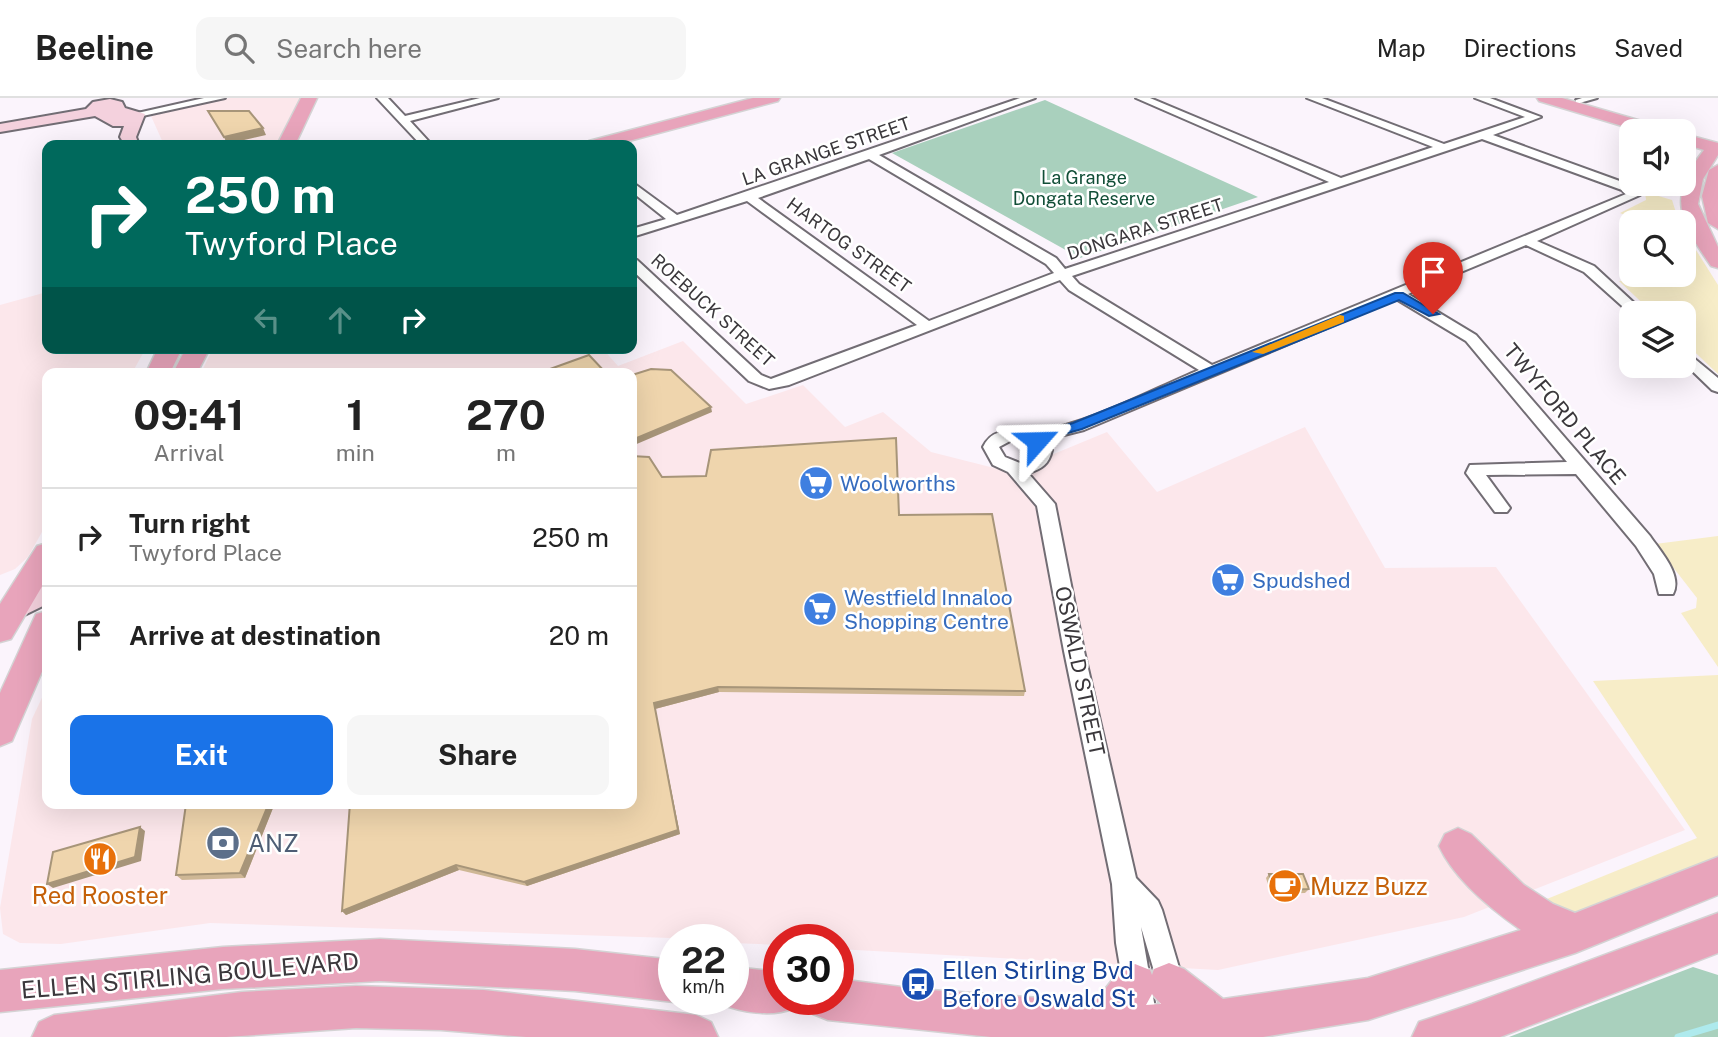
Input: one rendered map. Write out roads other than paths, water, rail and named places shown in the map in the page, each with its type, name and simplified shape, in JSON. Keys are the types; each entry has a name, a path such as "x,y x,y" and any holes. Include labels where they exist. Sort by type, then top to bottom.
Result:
{"main road":[{"path":"288,140 309,98"},
{"path":"614,140 772,98"},
{"path":"1523,98 1619,127"},
{"path":"1545,98 1619,120"},
{"path":"637,141 795,99"},
{"path":"103,104 107,114 132,119"},
{"path":"103,104 132,119"},
{"path":"122,140 132,119"},
{"path":"1696,147 1716,161"},
{"path":"1696,153 1716,161"},
{"path":"1696,168 1716,161"},
{"path":"1716,161 1712,203 1718,223"},
{"path":"1689,196 1690,216 1718,262"},
{"path":"18,603 42,562"},
{"path":"0,732 42,635"},
{"path":"1458,846 1521,909 1547,925 1575,933"},
{"path":"854,1001 1162,1029 1368,999 1575,933 1718,876"},
{"path":"1434,1037 1472,1026 1718,933"},
{"name":"ELLEN STIRLING BOULEVARD","path":"1,990 223,968 380,960 575,970 658,979"},
{"path":"1152,985 1162,1029"},
{"path":"1152,985 1162,1029"},
{"name":"ELLEN STIRLING BOULEVARD","path":"54,1037 200,1019 354,1007 418,1007 696,1037"},
{"path":"151,1037 200,1019"}],"street":[{"path":"130,140 132,119 220,98"},
{"path":"382,98 423,140"},
{"path":"404,119 493,98"},
{"name":"LA GRANGE STREET","path":"637,231 749,197 1030,98"},
{"path":"1141,98 1340,182"},
{"path":"1312,98 1445,148"},
{"name":"DONGARA STREET","path":"769,384 850,359 917,333 926,325 1064,274 1536,117 1480,98"},
{"path":"1580,102 1592,98"},
{"path":"0,128 45,120 103,104"},
{"path":"1485,136 1619,183"},
{"path":"869,154 1051,261 1073,287 1211,371"},
{"path":"637,190 673,218"},
{"path":"1014,468 1031,466 1038,450 1077,426 1633,196"},
{"name":"HARTOG STREET","path":"749,197 926,325"},
{"path":"1525,240 1589,269 1625,301"},
{"name":"ROEBUCK STREET","path":"637,268 755,378 769,384"},
{"name":"TWYFORD PLACE","path":"1399,295 1471,338 1578,468 1643,541 1664,573 1666,589"},
{"path":"1696,366 1718,387"},
{"path":"1038,450 1007,435 994,442 991,447 995,458 1014,468 1046,504"},
{"name":"OSWALD STREET","path":"1038,450 1045,475 1046,504 1074,651 1125,884 1125,916 1152,985"},
{"path":"1501,508 1475,473 1476,469 1578,468"}],"waterway":[{"path":"1678,1037 1718,1025"}],"place":[{"name":"Woolworths","path":"816,483"},
{"name":"Spudshed","path":"1228,580"},
{"name":"Westfield Innaloo Shopping Centre","path":"820,609"},
{"name":"ANZ","path":"223,843"},
{"name":"Red Rooster","path":"100,859"},
{"name":"Muzz Buzz","path":"1285,886"},
{"name":"Ellen Stirling Bvd Before Oswald St","path":"918,984"}],"park label":[{"name":"La Grange Dongata Reserve","path":"1084,187"}]}
